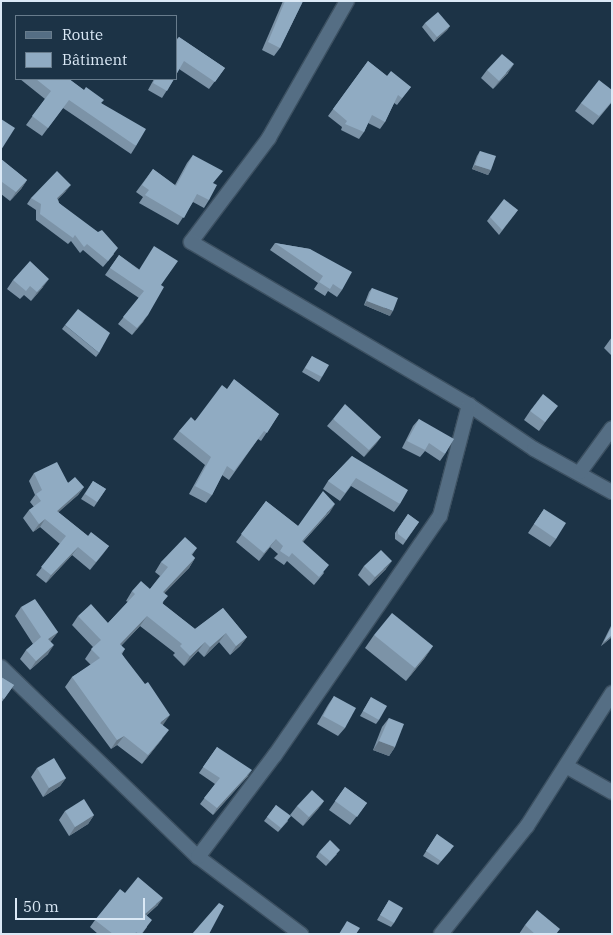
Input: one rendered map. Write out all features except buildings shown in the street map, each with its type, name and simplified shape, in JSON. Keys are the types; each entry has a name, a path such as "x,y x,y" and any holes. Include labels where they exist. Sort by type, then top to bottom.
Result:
{"street":[{"path":"347,1 269,138 192,242 469,406 534,449 580,472 612,492"},
{"path":"198,857 275,755 440,516 469,406"},
{"path":"580,472 612,428"},
{"path":"1,667 198,857 301,934"},
{"path":"441,934 522,832 612,693"},
{"path":"566,766 612,792"}]}
